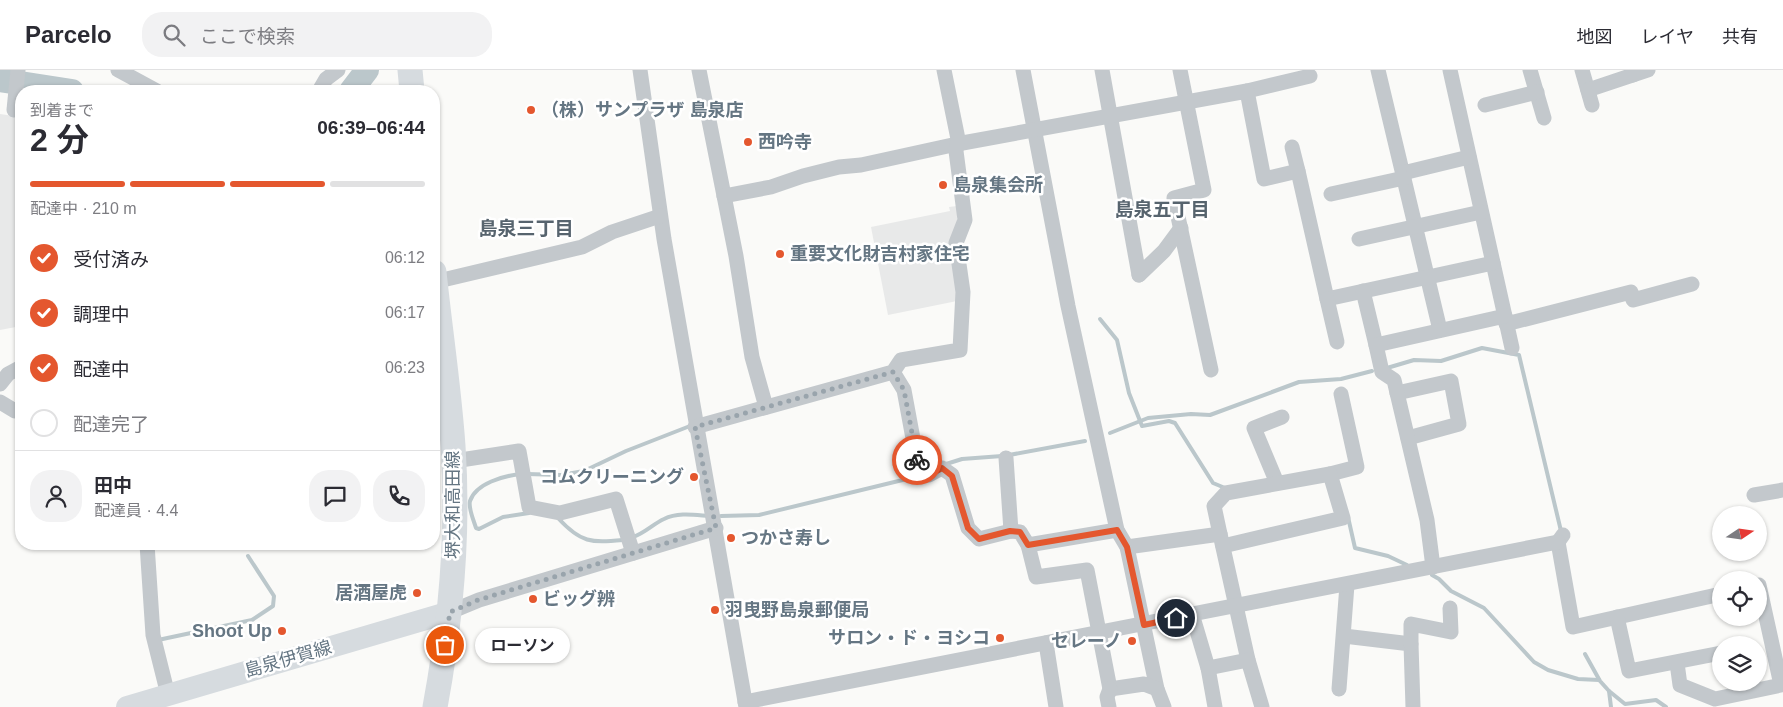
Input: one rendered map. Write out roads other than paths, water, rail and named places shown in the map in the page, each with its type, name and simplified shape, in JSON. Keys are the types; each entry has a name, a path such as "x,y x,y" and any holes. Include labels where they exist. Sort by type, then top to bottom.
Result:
{"main road":[{"name":"堺大和高田線","path":"435,707 450,612 454,565 454,461 440,334"},
{"name":"島泉伊賀線","path":"127,707 450,612"}],"street":[{"path":"16,85 18,70"},
{"path":"118,70 147,85"},
{"path":"323,85 338,70"},
{"path":"640,70 654,157 660,216 695,427 716,528 746,704 1144,625 1235,605 1347,585 1560,538 1572,627 1712,596"},
{"path":"699,70 736,256 752,357 766,407"},
{"path":"695,427 893,372 901,360 960,350 963,292 956,243 965,220 956,151 957,144 944,70"},
{"path":"1023,70 1068,306 1117,530 1127,547 1157,689 1164,707"},
{"path":"1102,70 1139,275 1164,251 1180,228"},
{"path":"1180,70 1204,190 1174,198 1211,370"},
{"path":"1378,70 1440,330"},
{"path":"1450,70 1512,348"},
{"path":"1530,70 1544,118"},
{"path":"1582,70 1592,105"},
{"path":"1588,90 1632,72 1648,70"},
{"path":"724,196 770,188 803,176 839,167 861,165 957,144 1247,91 1310,77"},
{"path":"12,108 15,89"},
{"path":"1247,91 1264,179 1298,171"},
{"path":"1484,105 1537,92"},
{"path":"1292,147 1337,342"},
{"path":"1331,194 1469,157"},
{"path":"1359,240 1481,212"},
{"path":"440,278 582,247 612,232 660,216"},
{"path":"1327,299 1493,263"},
{"path":"1376,345 1440,330 1506,320 1631,292 1634,300 1692,284"},
{"path":"1363,291 1382,372 1394,380 1427,520 1433,567"},
{"path":"0,384 8,374 15,370"},
{"path":"893,372 904,390 919,471 929,475 942,468 952,476 968,528 979,539 1010,531 1020,532 1028,545 1036,577 1087,570 1098,626 1097,634 1110,689 1107,697 1109,707"},
{"path":"1397,393 1451,381 1459,424 1408,438"},
{"path":"1262,707 1248,660 1214,506 1226,493 1330,474 1357,467 1341,394"},
{"path":"0,402 15,410"},
{"path":"1277,483 1254,428 1282,417"},
{"path":"454,461 519,451 529,507 560,513 616,500 633,553"},
{"path":"1006,458 1010,531"},
{"path":"1127,547 1222,540 1344,518 1330,474"},
{"path":"1754,495 1783,490"},
{"path":"450,612 478,600 716,528"},
{"path":"1028,545 1117,530"},
{"path":"147,550 153,635 168,694"},
{"path":"1339,689 1347,585"},
{"path":"1413,707 1411,624 1451,632 1450,608"},
{"path":"1192,614 1208,668 1215,707"},
{"path":"1617,617 1629,671 1712,655"},
{"path":"1344,636 1411,644"},
{"path":"1046,643 1056,707"},
{"path":"1767,649 1781,685 1767,688"},
{"path":"1208,668 1248,660"},
{"path":"1677,663 1680,685 1715,699 1753,691"},
{"path":"1110,689 1144,684 1157,689"}],"waterway":[{"path":"356,85 367,70"},
{"path":"0,80 33,85"},
{"path":"1100,319 1117,340 1129,393 1142,426 1169,421 1175,423 1213,483 1225,488"},
{"path":"1387,368 1414,360 1441,361 1482,348 1519,355 1561,531"},
{"path":"1110,433 1148,418 1191,414 1210,415 1299,382 1341,379 1372,371"},
{"path":"527,474 561,475 584,471 626,451 690,426"},
{"path":"1009,455 1085,441"},
{"path":"943,465 962,459 1002,456"},
{"path":"520,474 499,479 478,489 470,501 470,511 476,528 479,529 503,517 529,513"},
{"path":"721,516 759,515 919,476"},
{"path":"633,537 660,521 675,515 709,516"},
{"path":"1348,517 1355,548 1388,556 1407,565"},
{"path":"558,518 580,537 594,541 623,540"},
{"path":"158,640 252,620 273,606 274,596 248,556"},
{"path":"1432,575 1451,591 1484,608 1534,662 1548,670 1578,679 1599,680"},
{"path":"1585,654 1600,681 1609,691 1611,707"},
{"path":"1609,691 1625,704 1656,700 1666,707"}],"place":[{"name":"（株）サンプラザ 島泉店","path":"531,110"},
{"name":"西吟寺","path":"748,142"},
{"name":"島泉集会所","path":"943,185"},
{"name":"重要文化財吉村家住宅","path":"780,254"},
{"name":"コムクリーニング","path":"694,477"},
{"name":"つかさ寿し","path":"731,538"},
{"name":"居酒屋虎","path":"417,593"},
{"name":"ビッグ辨","path":"533,599"},
{"name":"羽曳野島泉郵便局","path":"715,610"},
{"name":"Shoot Up","path":"282,631"},
{"name":"サロン・ド・ヨシコ","path":"1000,638"},
{"name":"セレーノ","path":"1132,641"},
{"name":"ローソン","path":"445,645"}],"district":[{"name":"島泉五丁目","path":"1162,209"},
{"name":"島泉三丁目","path":"526,228"}]}
